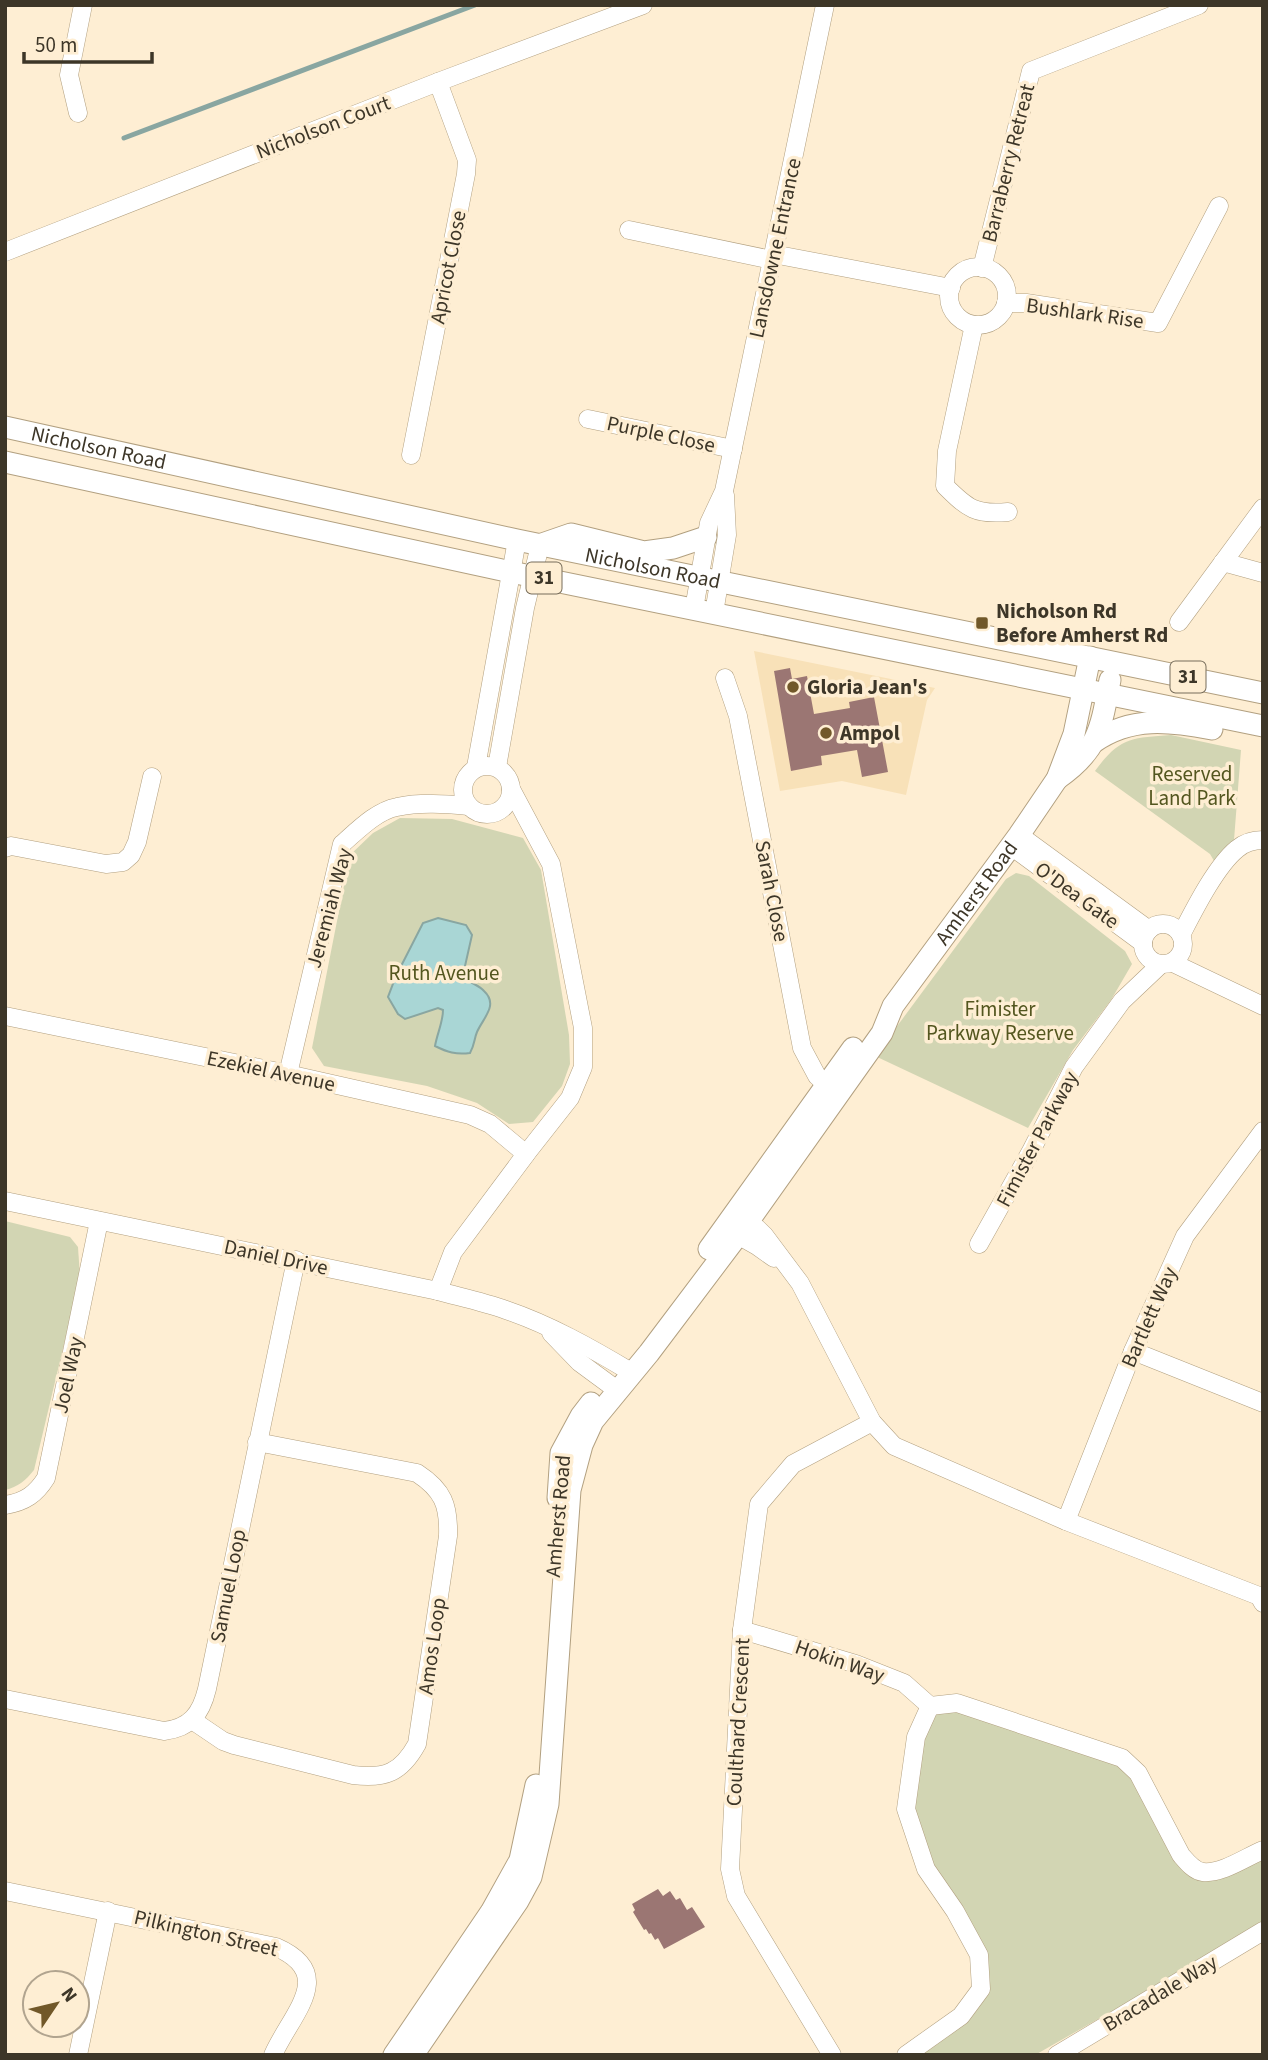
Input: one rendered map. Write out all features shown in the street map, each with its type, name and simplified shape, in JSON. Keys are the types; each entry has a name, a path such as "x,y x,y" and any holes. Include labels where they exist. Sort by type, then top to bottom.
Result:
{"main road":[{"name":"Nicholson Road","path":"5,427 540,545 1263,692"},
{"name":"Nicholson Road","path":"5,462 511,572 1108,692 1263,726"},
{"path":"5,474 200,515 225,511"},
{"path":"540,545 571,534 644,552 673,548 706,537"},
{"name":"Amherst Road","path":"394,2055 491,1912 520,1860 542,1751 561,1453 581,1416 626,1369 638,1345 737,1223 832,1089 873,1023 893,1006 1015,841 1057,779 1074,734 1090,657"},
{"name":"Amherst Road","path":"1057,779 1079,764 1094,742 1101,726 1113,661"},
{"path":"1094,742 1111,730 1148,723 1177,723 1263,738"},
{"name":"Amherst Road","path":"413,2055 531,1877 548,1804 570,1490 582,1445 612,1386"}],"street":[{"path":"78,113 69,75 83,5"},
{"name":"Nicholson Court","path":"5,252 438,82 643,5"},
{"name":"Lansdowne Entrance","path":"710,580 706,537 709,523 724,491 825,5"},
{"name":"Barraberry Retreat","path":"982,268 1031,71 1199,5"},
{"name":"Apricot Close","path":"411,455 466,174 467,160 438,82"},
{"name":"Bushlark Rise","path":"1006,303 1026,303 1158,323 1219,206"},
{"path":"629,230 951,288 951,307 965,322 974,325 995,320 1006,303"},
{"name":"Barraberry Retreat","path":"951,288 962,272 971,268 982,268 992,271 1005,285 1006,303"},
{"path":"974,325 947,451 944,486 962,504 985,514 1009,512"},
{"name":"Purple Close","path":"588,419 733,449"},
{"name":"Lansdowne Entrance","path":"704,611 710,580 727,535 724,491"},
{"path":"1179,622 1263,508"},
{"path":"511,789 507,803 499,811 484,814 469,806 464,797 464,787 476,767 517,540"},
{"path":"497,767 525,608 540,545"},
{"path":"1223,562 1263,573"},
{"name":"Sarah Close","path":"725,678 738,716 802,1048 810,1067 832,1089"},
{"path":"438,1291 453,1252 570,1098 583,1067 583,1028 551,864 508,780 497,767 476,767"},
{"path":"5,848 11,846 106,864 123,862 131,855 138,842 152,777"},
{"name":"Jeremiah Way","path":"436,804 464,787"},
{"name":"Jeremiah Way","path":"288,1074 342,844 362,825 395,807 436,804 469,806"},
{"path":"499,811 534,829"},
{"name":"Fimister Parkway","path":"979,1244 1074,1067 1122,1001 1173,947 1201,898 1236,850 1251,841 1263,840"},
{"name":"O'Dea Gate","path":"1015,841 1146,942 1151,961 1173,947 1224,986 1263,1006"},
{"path":"1146,942 1162,924 1173,947"},
{"name":"Fimister Parkway","path":"1122,1001 1146,942"},
{"name":"Ezekiel Avenue","path":"5,1016 288,1074 470,1115 490,1124 526,1153"},
{"name":"Bartlett Way","path":"1066,1521 1133,1351 1185,1236 1263,1131"},
{"name":"Daniel Drive","path":"5,1201 438,1291 506,1310 544,1325 626,1369"},
{"name":"Joel Way","path":"5,1505 23,1501 32,1495 46,1478 99,1221"},
{"path":"737,1223 800,1283 872,1422 894,1446 1066,1521 1259,1595 1263,1603"},
{"name":"Samuel Loop","path":"192,1720 204,1703 296,1260"},
{"name":"Daniel Drive","path":"544,1325 579,1363 612,1386"},
{"path":"1133,1351 1263,1403"},
{"name":"Coulthard Crescent","path":"832,2055 733,1886 730,1869 742,1630 759,1504 793,1464 872,1422"},
{"name":"Amos Loop","path":"192,1720 223,1741 234,1745 353,1776 373,1777 399,1768 417,1744 448,1536 449,1516 444,1500 429,1481 416,1473 257,1441"},
{"name":"Hokin Way","path":"742,1630 856,1664 904,1683 930,1706"},
{"path":"5,1699 164,1731 177,1729 192,1720"},
{"path":"906,2055 961,2016 981,1989 979,1955 956,1911 926,1869 906,1809 916,1737 930,1706 957,1703 1122,1758 1139,1773 1181,1855 1189,1865 1202,1872 1220,1869 1263,1850"},
{"name":"Pilkington Street","path":"5,1891 276,1947 292,1954 306,1968 308,1987 302,2004 283,2032 273,2055"},
{"path":"78,2055 108,1911"},
{"name":"Bracadale Way","path":"1057,2055 1263,1931"}],"shaded area":[{"path":"754,651 935,688 927,700 906,795 842,781 780,791"}],"green space":[{"name":"Reserved Land Park","path":"1171,735 1241,750 1233,853 1220,871 1210,854 1095,771 1112,751 1127,741"},
{"name":"Ruth Avenue","path":"400,818 452,819 523,838 541,870 569,1035 570,1064 562,1086 533,1122 509,1124 477,1103 427,1086 324,1066 312,1048 350,855 373,833"},
{"name":"Fimister Parkway Reserve","path":"1016,873 1029,876 1125,951 1132,964 1111,1000 1073,1050 1028,1128 875,1056 1006,879"},
{"path":"5,1221 70,1237 78,1247 80,1277 34,1470 21,1483 5,1490"},
{"path":"956,1706 1116,1764 1131,1775 1187,1873 1263,1853 1263,1925 1035,2055 916,2055 964,2018 981,1953 928,1867 908,1809 918,1738 932,1709"}],"water":[{"path":"438,918 466,925 472,935 465,966 466,978 482,989 490,1001 470,1053 460,1054 435,1046 443,1010 438,1008 405,1019 398,1014 388,997 423,923"}],"building":[{"path":"790,668 792,679 807,676 814,714 850,708 849,702 874,697 888,772 862,777 857,750 821,756 822,765 791,771 774,671"},
{"path":"658,1889 663,1896 670,1891 676,1900 680,1898 687,1910 692,1907 705,1927 664,1949 658,1938 655,1940 651,1933 644,1930 633,1912 635,1910 632,1904"}],"waterway":[{"path":"124,138 475,5"}],"place":[{"name":"Nicholson Rd Before Amherst Rd","path":"982,623"},
{"name":"Gloria Jean's","path":"793,687"},
{"name":"Ampol","path":"826,733"}]}
